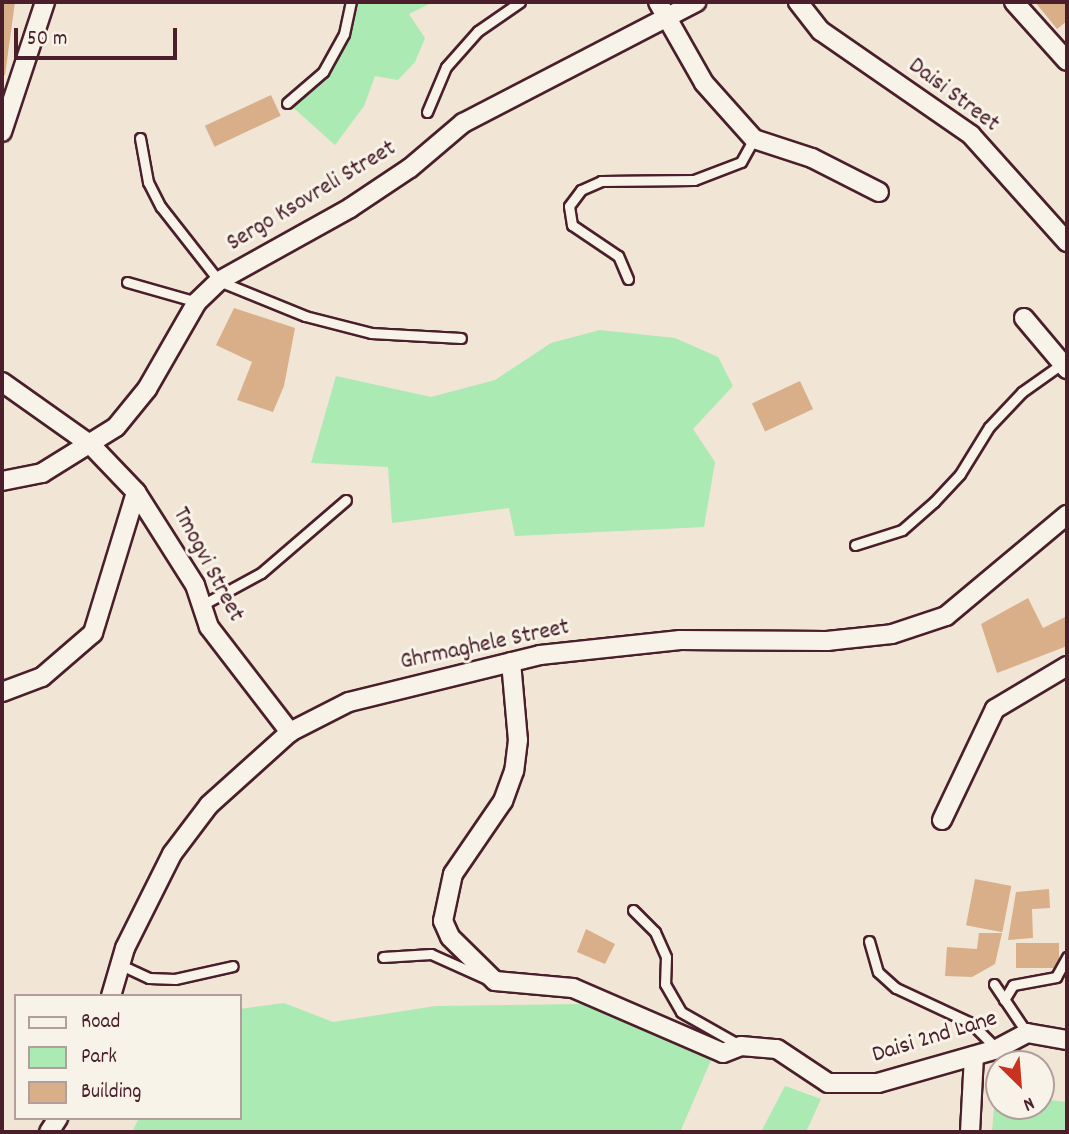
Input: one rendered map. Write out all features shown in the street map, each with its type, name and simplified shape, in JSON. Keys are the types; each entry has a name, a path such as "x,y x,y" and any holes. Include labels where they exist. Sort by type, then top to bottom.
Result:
{"street":[{"path":"2,132 45,2"},
{"path":"658,2 666,21 704,83 754,139 812,158 879,192"},
{"name":"Sergo Ksovreli Street","path":"2,481 42,473 116,427 147,389 197,302 219,281 350,208 410,168 463,123 666,21 696,2"},
{"name":"Daisi Street","path":"798,2 821,31 971,135 1067,242"},
{"path":"1014,2 1067,61"},
{"path":"1024,318 1065,366"},
{"name":"Tmogvi Street","path":"2,382 91,445 136,492 168,537 202,605 209,627 290,732"},
{"path":"2,692 42,677 93,633 136,492"},
{"name":"Ghrmaghele Street","path":"112,994 125,948 172,854 209,805 290,732 349,702 511,662 680,640 827,641 891,634 946,616 1067,515"},
{"path":"495,981 450,937 443,922 453,874 503,801 514,771 517,740 511,662"},
{"path":"942,820 995,709 1067,666"},
{"name":"Daisi 2nd Lane","path":"495,981 573,988 705,1048 723,1053 741,1046 777,1049 828,1083 878,1083 997,1049 1027,1033 1067,1040"},
{"path":"970,1132 974,1056"}],"lane":[{"path":"288,103 323,72 344,34 351,2"},
{"path":"427,112 446,67 478,31 520,2"},
{"path":"140,138 148,182 161,207 219,281 305,316 371,333 461,338"},
{"path":"628,279 618,256 572,225 569,206 581,190 601,181 694,180 741,162 754,139"},
{"path":"127,282 197,302"},
{"path":"855,545 902,530 960,474 989,427 1022,391 1065,366"},
{"path":"202,605 261,573 346,500"},
{"path":"633,910 655,932 666,957 665,984 681,1012 741,1046"},
{"path":"869,941 878,972 896,988 971,1023 997,1049"},
{"path":"383,957 431,954 473,975 495,981"},
{"path":"1004,1000 1013,985 1056,977 1067,957"},
{"path":"121,965 149,978 175,979 233,966"},
{"path":"993,984 1027,1033"}],"green space":[{"path":"351,2 433,2 409,14 425,38 415,62 398,80 375,76 364,106 335,145 288,103 323,72 344,34"},
{"path":"600,330 675,338 718,357 733,386 693,429 715,462 704,527 515,536 509,508 392,523 388,467 311,463 336,376 431,397 495,380 551,343"},
{"path":"284,1003 333,1022 436,1006 582,1004 712,1058 680,1132 132,1132 138,1120 242,1120 242,1009"},
{"path":"785,1086 821,1099 806,1132 761,1132"},
{"path":"1055,1101 1067,1102 1067,1132 992,1132 993,1120 1055,1120"}],"building":[{"path":"2,2 15,2 5,75 2,75"},
{"path":"1035,2 1067,2 1067,21 1057,29"},
{"path":"271,95 281,116 215,147 205,126"},
{"path":"234,308 295,328 284,386 273,412 237,400 252,362 216,345"},
{"path":"800,381 813,409 765,431 752,403"},
{"path":"1028,598 1043,628 1067,616 1067,646 997,673 981,624"},
{"path":"975,879 1011,886 1002,932 966,925"},
{"path":"1049,889 1050,908 1032,909 1033,938 1008,940 1016,892"},
{"path":"586,929 615,944 605,964 577,952"},
{"path":"979,933 1002,933 995,964 972,977 945,976 947,947 977,949"},
{"path":"1016,943 1059,943 1059,968 1016,968"}]}
